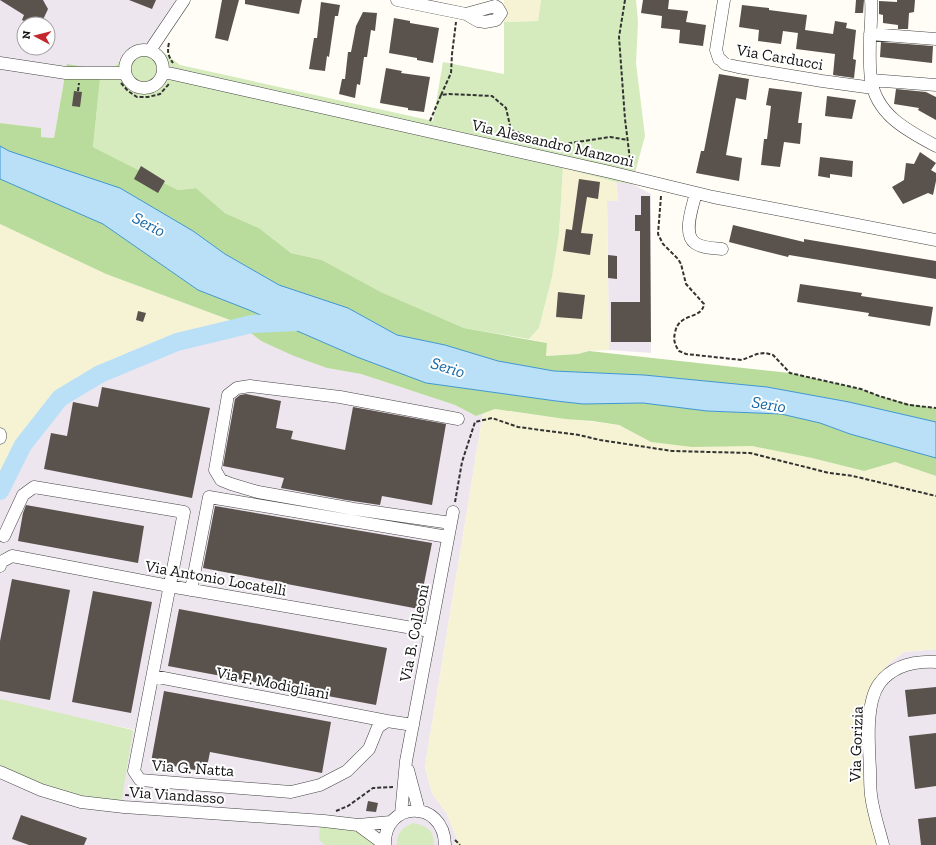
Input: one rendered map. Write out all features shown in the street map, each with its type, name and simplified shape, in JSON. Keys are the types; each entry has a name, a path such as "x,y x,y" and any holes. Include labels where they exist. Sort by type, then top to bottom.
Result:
{"street":[{"path":"152,51 153,46 184,0"},
{"path":"397,0 462,13"},
{"name":"Via Carducci","path":"724,0 716,50 719,59 725,64 814,80 872,84 936,85"},
{"path":"871,0 872,10 870,34 872,84 878,102 896,123 936,146"},
{"path":"870,34 936,39"},
{"path":"142,50 152,51 159,56 163,63 164,72 159,83 154,87 142,89 131,84 125,73 126,63 132,54 142,50"},
{"path":"0,63 66,73 125,73"},
{"name":"Via Alessandro Manzoni","path":"164,72 267,94 696,193 936,240"},
{"path":"696,193 689,226 691,239 696,244 704,247 722,249"},
{"path":"452,517 354,509 258,492 221,480 215,470 228,395 237,388 250,386 340,397 458,419"},
{"name":"Via G. Natta","path":"4,536 23,495 34,487 184,512 134,772 140,780 291,792 320,785 347,771 369,748 378,727 387,721"},
{"path":"191,590 209,497 448,537"},
{"name":"Via B. Colleoni","path":"384,844 387,828 396,818 452,517"},
{"name":"Via Antonio Locatelli","path":"0,566 1,562 12,556 191,590 430,631"},
{"name":"Via Gorizia","path":"883,845 871,795 869,742 871,709 875,691 880,683 896,668 910,663 925,661 936,662"},
{"name":"Via F. Modigliani","path":"152,676 387,721"},
{"path":"387,721 413,725"},
{"name":"Via B. Colleoni","path":"406,761 419,811"},
{"name":"Via Viandasso","path":"0,772 41,790 81,802 131,808 324,821 358,825 396,818 409,811 419,811"},
{"path":"419,811 428,814 438,823 445,835 446,843"},
{"name":"Via Viandasso","path":"358,825 384,844"}],"path":[{"path":"625,0 619,36 625,119 632,164 631,171"},
{"path":"429,124 450,73 452,54 462,13"},
{"path":"78,91 79,80"},
{"path":"441,95 492,96 506,108 511,130 509,143"},
{"path":"511,130 550,144 564,144 610,137 628,140"},
{"path":"662,184 658,234 663,244 681,264 686,284 704,304 703,309 700,312 678,323 675,328 674,339 679,351 686,354 742,360 757,354 765,353 773,355 790,373 861,389 879,396 910,404 936,408"},
{"path":"452,517 462,462 475,422 492,418 518,427 579,435 600,440 672,451 750,453 830,473 853,476 936,496"},
{"path":"446,843 460,845"}],"shaded area":[{"path":"0,0 179,0 158,48 135,44 116,65 101,70 67,65 54,138 41,137 40,128 0,123"},
{"path":"504,0 541,0 538,21 504,22"},
{"path":"563,168 616,182 618,201 607,201 609,350 545,356 547,343 529,339 539,328 552,277 559,234"},
{"path":"616,182 632,184 651,194 651,353 609,350 607,200 618,201"},
{"path":"0,224 106,274 238,323 187,331 130,351 78,379 49,407 10,467 0,488"},
{"path":"238,323 261,341 327,368 361,374 455,405 476,416 483,413 425,767 432,793 447,814 457,839 454,845 0,845 0,763 136,730 0,702 0,488 10,467 49,407 78,379 130,351 187,331"},
{"path":"495,409 619,425 651,442 752,446 812,458 863,471 895,462 936,476 936,649 904,652 890,662 878,676 864,734 862,753 863,775 872,824 878,845 454,845 457,839 447,814 432,793 425,767 483,413"},
{"path":"936,649 936,845 878,845 872,824 863,775 862,753 864,734 878,676 890,662 904,652"}],"green space":[{"path":"541,0 636,0 638,21 636,63 645,136 632,184 616,182 563,168 559,234 552,277 539,328 529,339 464,328 381,292 322,260 291,253 259,228 225,213 196,188 178,190 93,147 101,70 116,65 135,44 158,48 180,65 433,121 443,62 504,74 504,22 538,21"},
{"path":"67,64 101,70 93,147 178,190 196,188 225,213 259,228 291,253 322,260 381,292 464,328 547,343 546,356 578,354 589,351 790,373 861,389 879,396 909,404 936,408 936,422 849,402 767,387 644,375 554,371 498,361 445,345 397,335 348,308 279,285 225,254 193,231 120,188 9,151 0,146 0,123 41,128 41,137 54,138"},
{"path":"0,179 103,224 198,290 249,310 357,357 426,383 583,404 643,403 707,411 781,414 820,423 850,434 936,458 936,476 895,462 864,471 812,458 752,446 692,447 651,442 619,425 592,421 565,419 495,409 476,416 455,405 361,374 327,368 294,356 261,341 238,323 106,274 0,224"},
{"path":"0,699 133,730 121,805 54,791 0,768"},
{"path":"413,823 426,827 431,832 434,845 397,845 398,837 401,831 406,826"},
{"path":"320,824 356,831 379,845 325,845 319,840"}],"water":[{"name":"Serio","path":"0,146 9,151 120,188 193,231 225,254 279,285 348,308 397,335 445,345 498,361 554,371 644,375 767,387 849,402 936,422 936,458 850,434 820,423 781,414 707,411 643,403 583,404 426,383 357,357 249,310 198,290 103,224 0,179"}],"building":[{"path":"0,0 43,0 48,9 45,16 24,15"},
{"path":"129,0 156,0 152,9"},
{"path":"222,0 239,0 228,41 215,38"},
{"path":"245,0 302,0 299,14 245,4"},
{"path":"643,0 669,0 668,9 688,11 686,22 706,25 703,46 679,43 680,30 661,28 662,16 641,13"},
{"path":"856,0 864,0 863,13 855,13"},
{"path":"897,0 915,0 914,12 909,13 908,29 898,29 898,25 883,23 883,15 879,14 879,1 897,2"},
{"path":"321,2 340,5 338,16 335,16 329,57 327,56 325,71 309,69 314,38 317,38"},
{"path":"742,5 807,15 805,30 833,34 835,21 847,23 846,28 856,30 853,59 856,60 854,78 833,75 835,54 796,49 798,33 783,31 781,44 758,41 759,30 739,27"},
{"path":"363,12 377,13 375,31 371,30 367,57 364,57 360,85 357,84 355,98 339,94 342,79 345,79 348,52 351,52 356,26"},
{"path":"394,18 410,21 410,23 439,28 433,63 417,60 417,58 389,53"},
{"path":"881,42 933,46 932,63 880,57"},
{"path":"386,68 402,71 401,73 430,77 424,112 408,110 408,108 380,103"},
{"path":"719,74 749,79 746,100 736,98 726,155 742,158 739,181 696,173 701,151 704,151"},
{"path":"769,88 802,92 798,123 802,123 800,144 784,142 780,167 761,165 764,139 767,139 771,106 766,105"},
{"path":"896,89 926,92 936,97 936,120 918,110 919,108 894,104"},
{"path":"74,91 82,92 80,107 72,106"},
{"path":"827,96 856,100 852,119 825,116"},
{"path":"920,152 936,163 931,170 936,173 933,195 928,193 903,204 892,187 904,180 906,163 914,164"},
{"path":"820,157 853,161 852,177 830,174 830,178 818,176"},
{"path":"141,166 165,181 158,193 134,179"},
{"path":"579,179 600,182 598,199 587,197 581,233 593,234 590,255 563,251 566,229 572,230"},
{"path":"641,196 650,196 651,342 611,342 611,302 640,302 640,231 635,231 635,215 641,215"},
{"path":"733,225 804,242 804,239 936,261 936,279 789,255 788,257 729,242"},
{"path":"608,255 617,256 617,279 608,278"},
{"path":"800,284 862,293 861,296 933,307 930,326 868,316 869,313 797,302"},
{"path":"558,292 585,295 582,319 556,317"},
{"path":"138,311 146,313 143,322 136,320"},
{"path":"102,387 210,408 192,498 44,469 51,433 67,436 73,402 98,407"},
{"path":"246,394 281,401 276,428 293,431 291,439 345,450 353,407 446,424 432,505 382,496 380,505 281,488 284,478 223,466 235,399 240,395"},
{"path":"26,505 144,526 138,563 18,541"},
{"path":"215,506 432,543 419,609 203,568"},
{"path":"12,579 70,590 50,700 0,691 0,641"},
{"path":"93,591 152,602 131,713 72,702"},
{"path":"179,609 387,648 376,705 168,666"},
{"path":"936,687 936,714 908,717 905,690"},
{"path":"164,691 331,722 322,773 210,752 206,772 151,762"},
{"path":"936,733 936,786 915,789 909,736"},
{"path":"368,801 378,803 376,812 366,811"},
{"path":"21,815 87,838 84,845 29,845 12,839"},
{"path":"936,817 936,845 921,845 918,819"}],"waterway":[{"path":"0,491 23,445 60,398 100,374 177,342 252,324 296,322"}]}
